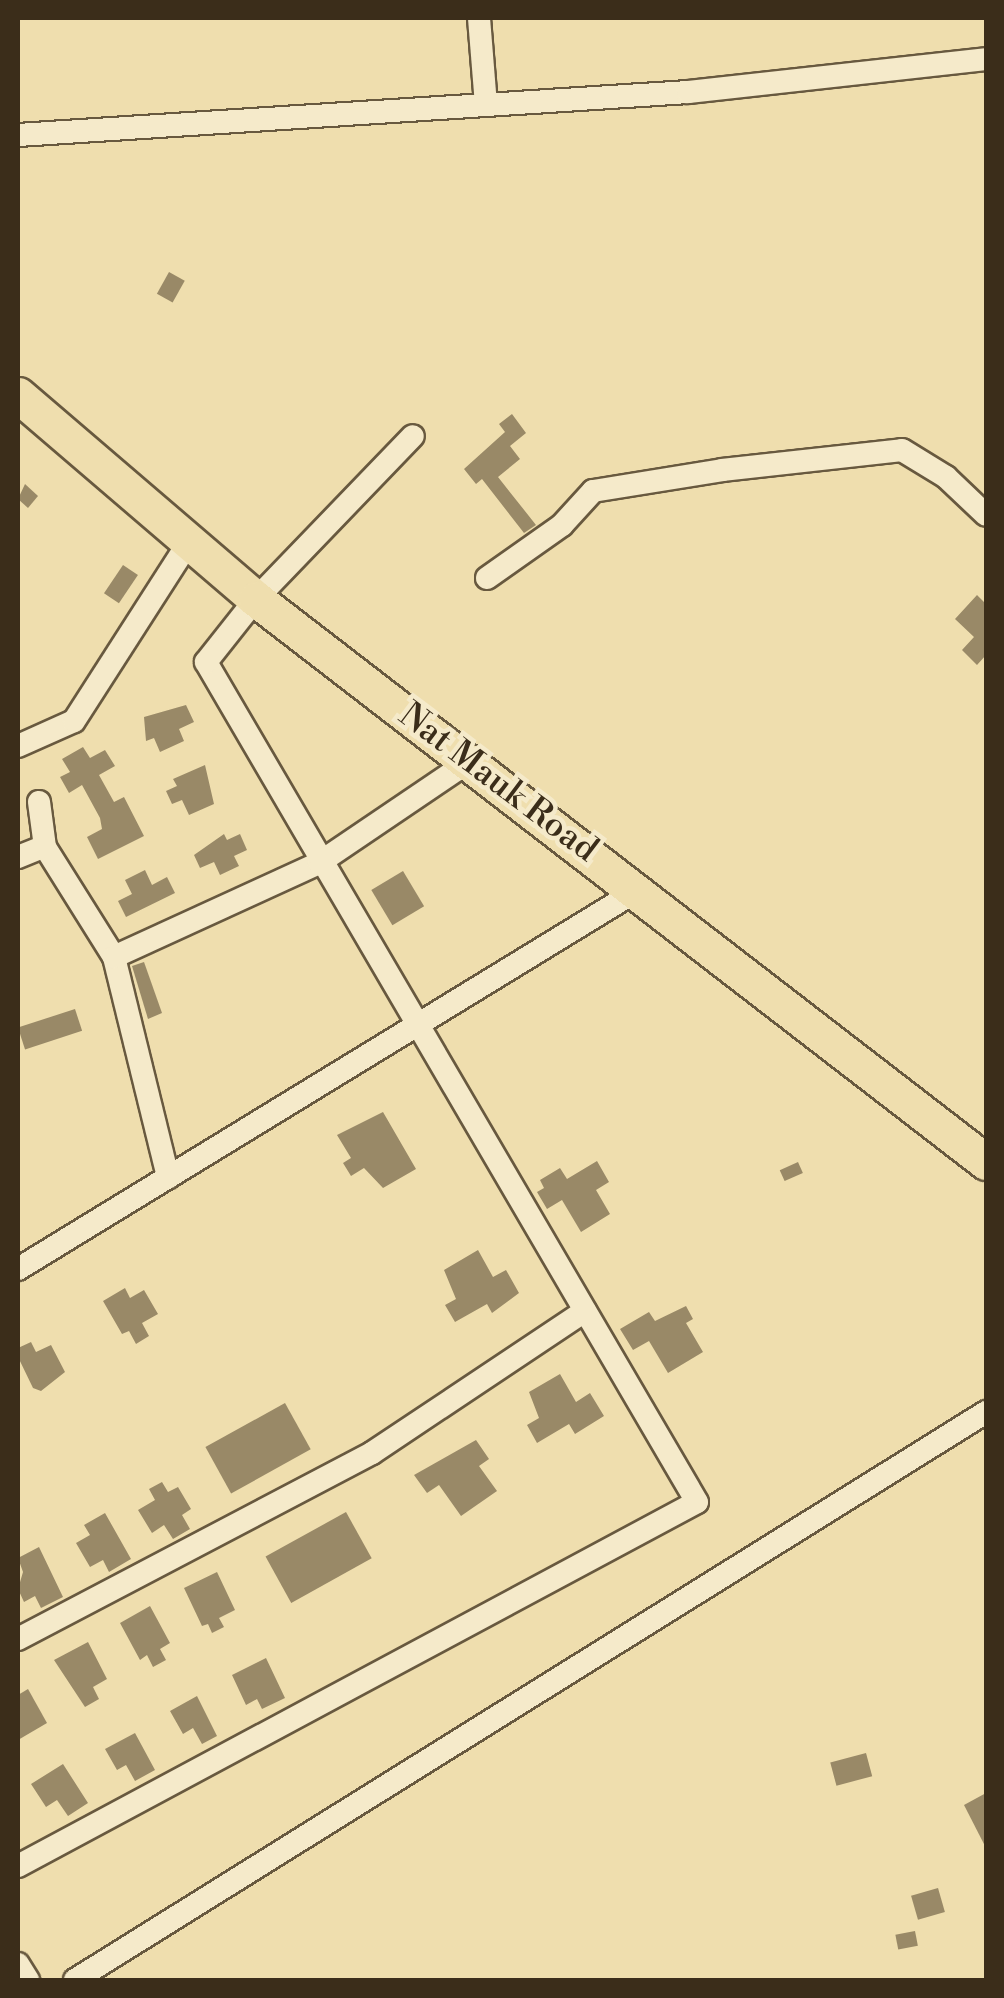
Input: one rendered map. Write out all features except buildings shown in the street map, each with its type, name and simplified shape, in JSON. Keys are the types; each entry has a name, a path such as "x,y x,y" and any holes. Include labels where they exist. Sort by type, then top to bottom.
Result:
{"highway":[{"name":"Nat Mauk Road","path":"18,395 256,599 986,1162"}],"street":[{"path":"479,18 486,105"},
{"path":"18,136 688,92 986,58"},
{"path":"18,1866 697,1502 414,1027 206,662 256,599 413,436"},
{"path":"487,578 562,525 593,491 722,470 902,450 946,477 986,515"},
{"path":"18,746 74,721 190,542"},
{"path":"114,957 319,863 468,762"},
{"path":"39,802 45,846 114,957 168,1177"},
{"path":"18,857 43,847"},
{"path":"18,1268 638,890"},
{"path":"18,1639 372,1453 585,1311"},
{"path":"75,1980 986,1412"},
{"path":"18,1964 28,1980"}]}
